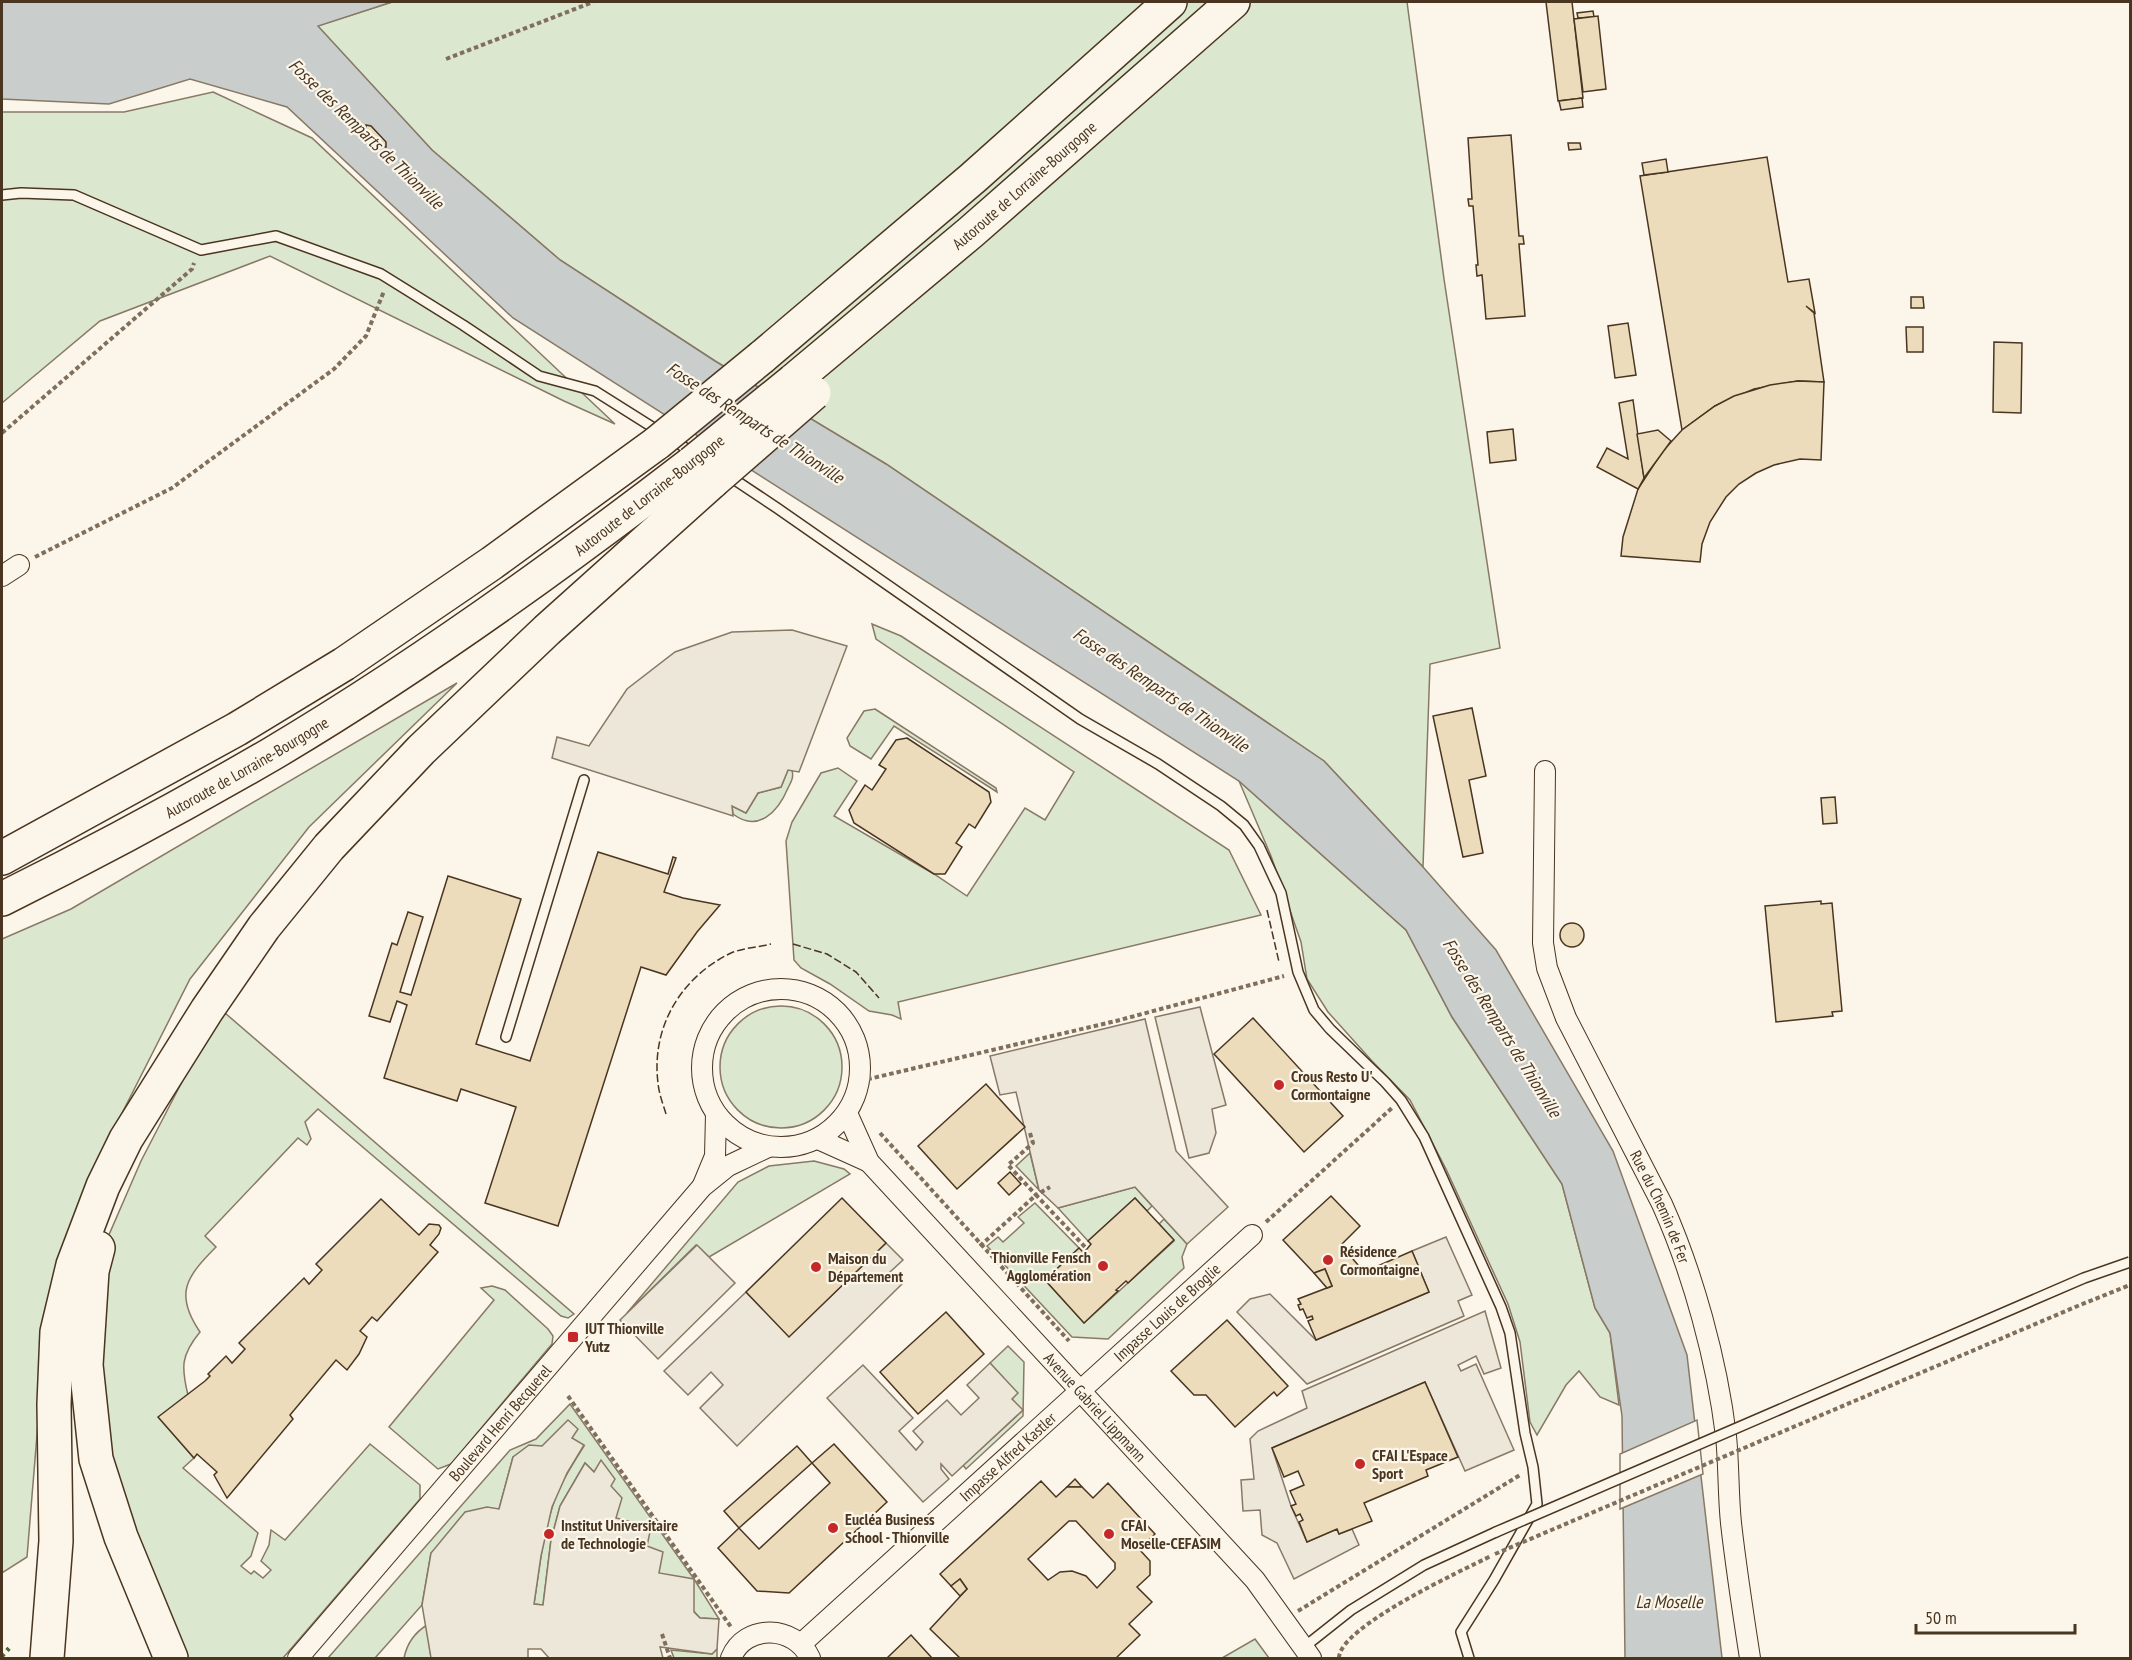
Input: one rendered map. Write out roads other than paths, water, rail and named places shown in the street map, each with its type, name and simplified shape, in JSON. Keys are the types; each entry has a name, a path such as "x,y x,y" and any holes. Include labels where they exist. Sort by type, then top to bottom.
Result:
{"highway":[{"path":"8,854 237,729 344,664 492,563 657,443 973,178 1170,2"},
{"name":"Autoroute de Lorraine-Bourgogne","path":"2,899 81,860 281,748 404,670 703,472 803,387 932,286 971,231 1233,2"},
{"path":"47,1659 56,1541 54,1404 57,1332 73,1265 103,1185 126,1139 264,927 328,847 421,750 547,630 703,472"},
{"path":"171,1659 121,1537 106,1493 93,1440 86,1365 92,1271 101,1234 115,1191 133,1148 178,1056"}],"street":[{"path":"2,576 19,565"},
{"name":"Rue du Chemin de Fer","path":"1545,771 1544,943 1547,968 1566,1018 1662,1204 1689,1272 1717,1382 1726,1437 1731,1520 1750,1659"},
{"path":"781,989 805,992 826,1002 844,1019 855,1040 860,1060 860,1081 847,1113 834,1128 818,1139 794,1147 768,1147 745,1140 725,1125 716,1114 711,1107 703,1084 702,1061 707,1038 719,1018 737,1002 758,992 781,989"},
{"name":"Avenue Gabriel Lippmann","path":"847,1113 869,1162 1256,1580 1307,1653"},
{"name":"Boulevard Henri Becquerel","path":"702,1187 715,1156 716,1114"},
{"name":"Avenue Gabriel Lippmann","path":"818,1139 869,1162"},
{"name":"Boulevard Henri Becquerel","path":"298,1659 702,1187 728,1166 768,1147"},
{"name":"Impasse Louis de Broglie","path":"1081,1390 1252,1235"},
{"name":"Impasse Alfred Kastler","path":"805,1652 1081,1390"},
{"path":"736,1650 753,1635 765,1632 790,1637 805,1652"}],"lane":[{"path":"2,195 21,193 74,195 201,250 276,236 381,274 539,376 595,392 634,414 777,508 1080,719 1158,764 1221,806 1244,825 1259,846 1281,893 1298,972 1314,1010 1401,1100 1424,1137 1501,1307 1510,1333 1533,1467 1537,1504 1494,1580 1461,1632 1469,1659"},
{"path":"506,1037 584,780"},
{"path":"1307,1653 1351,1610 1424,1565 2084,1278 2130,1263"}],"water":[{"name":"La Moselle","path":"2,2 392,2 318,26 432,150 560,260 715,361 886,464 1324,761 1423,867 1496,950 1613,1151 1687,1355 1722,1658 1625,1658 1622,1416 1610,1333 1595,1308 1562,1184 1452,1017 1406,930 1239,781 513,318 287,107 190,79 109,104 2,99"}],"place":[{"name":"Crous Resto U' Cormontaigne","path":"1279,1085"},
{"name":"Résidence Cormontaigne","path":"1328,1260"},
{"name":"Thionville Fensch Agglomération","path":"1103,1266"},
{"name":"Maison du Département","path":"816,1267"},
{"name":"IUT Thionville Yutz","path":"573,1337"},
{"name":"CFAI L'Espace Sport","path":"1360,1464"},
{"name":"Eucléa Business School - Thionville","path":"833,1528"},
{"name":"Institut Universitaire de Technologie","path":"549,1534"},
{"name":"CFAI Moselle-CEFASIM","path":"1109,1534"}],"water label":[{"name":"Fosse des Remparts de Thionville","path":"366,134"},
{"name":"Fosse des Remparts de Thionville","path":"755,423"},
{"name":"Fosse des Remparts de Thionville","path":"1161,690"},
{"name":"Fosse des Remparts de Thionville","path":"1502,1028"}]}
